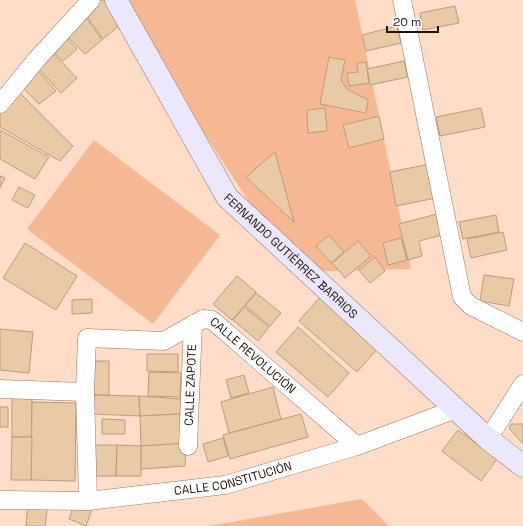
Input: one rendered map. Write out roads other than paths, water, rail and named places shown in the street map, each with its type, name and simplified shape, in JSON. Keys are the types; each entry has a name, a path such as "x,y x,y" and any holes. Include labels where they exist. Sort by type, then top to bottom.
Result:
{"main road":[{"name":"FERNANDO GUTIÉRREZ BARRIOS","path":"116,0 228,197 488,439 523,466"}],"street":[{"path":"0,104 37,59 91,0"},
{"path":"402,0 462,297 470,306 523,332"},
{"name":"CALLE REVOLUCIÓN","path":"85,392 87,338 164,341 203,319 212,320 357,446"},
{"name":"CALLE ZAPOTE","path":"188,446 193,324"},
{"path":"488,439 523,384"},
{"path":"0,389 85,392 88,501"},
{"name":"CALLE CONSTITUCIÓN","path":"0,500 88,501 224,485 357,446 456,409"}]}
